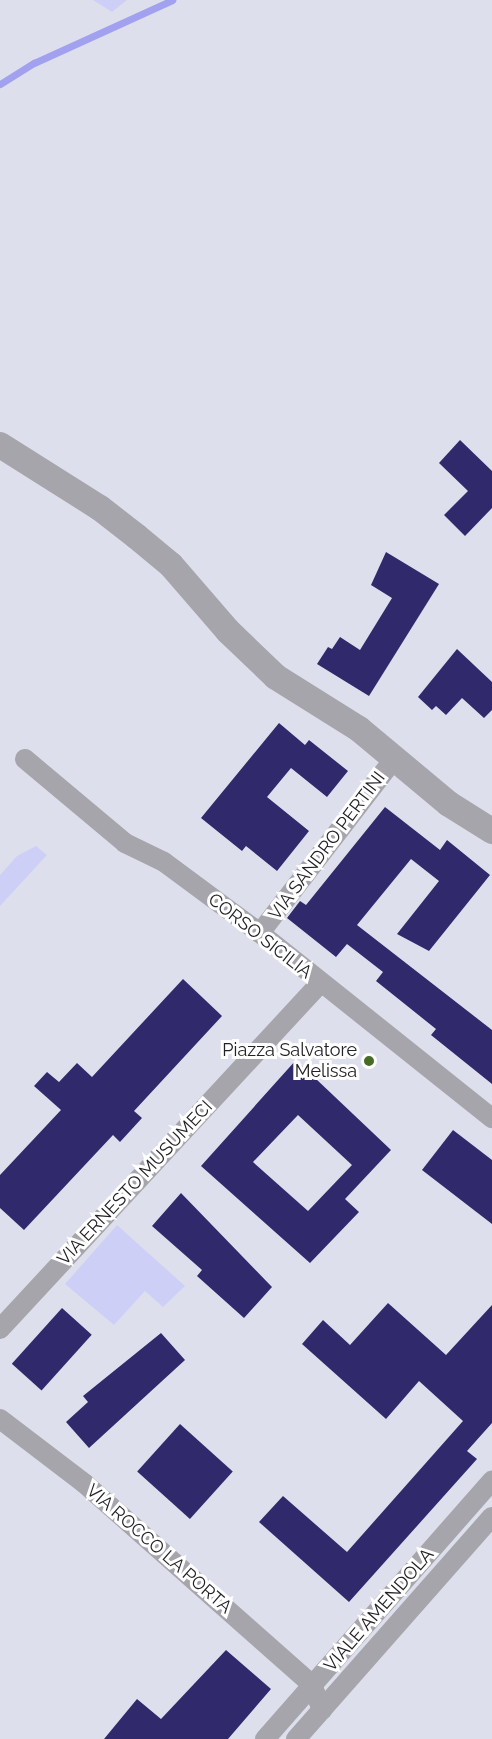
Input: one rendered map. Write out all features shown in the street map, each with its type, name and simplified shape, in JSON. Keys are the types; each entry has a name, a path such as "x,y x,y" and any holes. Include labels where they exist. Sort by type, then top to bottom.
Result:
{"street":[{"path":"0,445 100,508 136,536 171,565 236,639 276,677 359,729 449,804 492,831"},
{"name":"VIA SANDRO PERTINI","path":"260,933 395,758"},
{"name":"CORSO SICILIA","path":"25,759 125,843 164,862 260,933 320,984 492,1118"},
{"name":"VIA ERNESTO MUSUMECI","path":"0,1329 320,984"},
{"name":"VIA ROCCO LA PORTA","path":"0,1419 84,1483 312,1685"},
{"name":"VIALE AMENDOLA","path":"265,1739 492,1481"},
{"name":"VIALE AMENDOLA","path":"297,1739 492,1517"},
{"path":"312,1685 322,1710"}],"shaded area":[{"path":"93,0 127,0 112,12"},
{"path":"36,846 47,855 0,906 0,875 17,856"},
{"path":"117,1225 185,1286 163,1307 145,1291 114,1325 65,1284"}],"building":[{"path":"460,440 492,471 492,508 465,536 444,515 468,491 439,463"},
{"path":"386,552 439,584 369,696 317,664 328,647 332,649 340,637 360,650 392,598 371,585"},
{"path":"457,649 492,682 492,710 484,718 462,698 446,715 436,706 432,710 418,697"},
{"path":"279,723 305,745 309,740 348,771 327,797 291,768 267,797 309,831 277,871 246,846 242,851 201,818"},
{"path":"385,807 440,850 447,840 490,875 429,951 397,934 439,881 411,859 357,925 492,1030 492,1084 431,1035 436,1029 376,981 383,972 347,944 336,957 287,918 300,901 306,905"},
{"path":"183,979 222,1016 134,1111 142,1118 120,1142 113,1135 24,1230 0,1208 0,1175 61,1110 34,1086 47,1072 59,1082 77,1063 92,1077"},
{"path":"296,1060 391,1150 345,1199 359,1212 310,1263 201,1166","holes":["298,1115 352,1165 308,1211 253,1162"]},
{"path":"453,1130 492,1160 492,1224 422,1170"},
{"path":"181,1193 272,1287 244,1318 197,1276 202,1270 152,1226"},
{"path":"388,1303 446,1355 492,1305 492,1423 467,1451 477,1459 349,1602 259,1522 283,1496 347,1552 463,1421 419,1381 386,1419 302,1344 323,1320 350,1345"},
{"path":"62,1308 92,1335 42,1391 12,1364"},
{"path":"161,1333 185,1360 89,1448 66,1422 88,1402 83,1396"},
{"path":"180,1424 233,1472 190,1519 137,1472"},
{"path":"226,1650 271,1689 228,1739 104,1739 137,1699 161,1719"}],"waterway":[{"path":"0,84 34,63 172,0"}],"place":[{"name":"Piazza Salvatore Melissa","path":"369,1061"}]}
